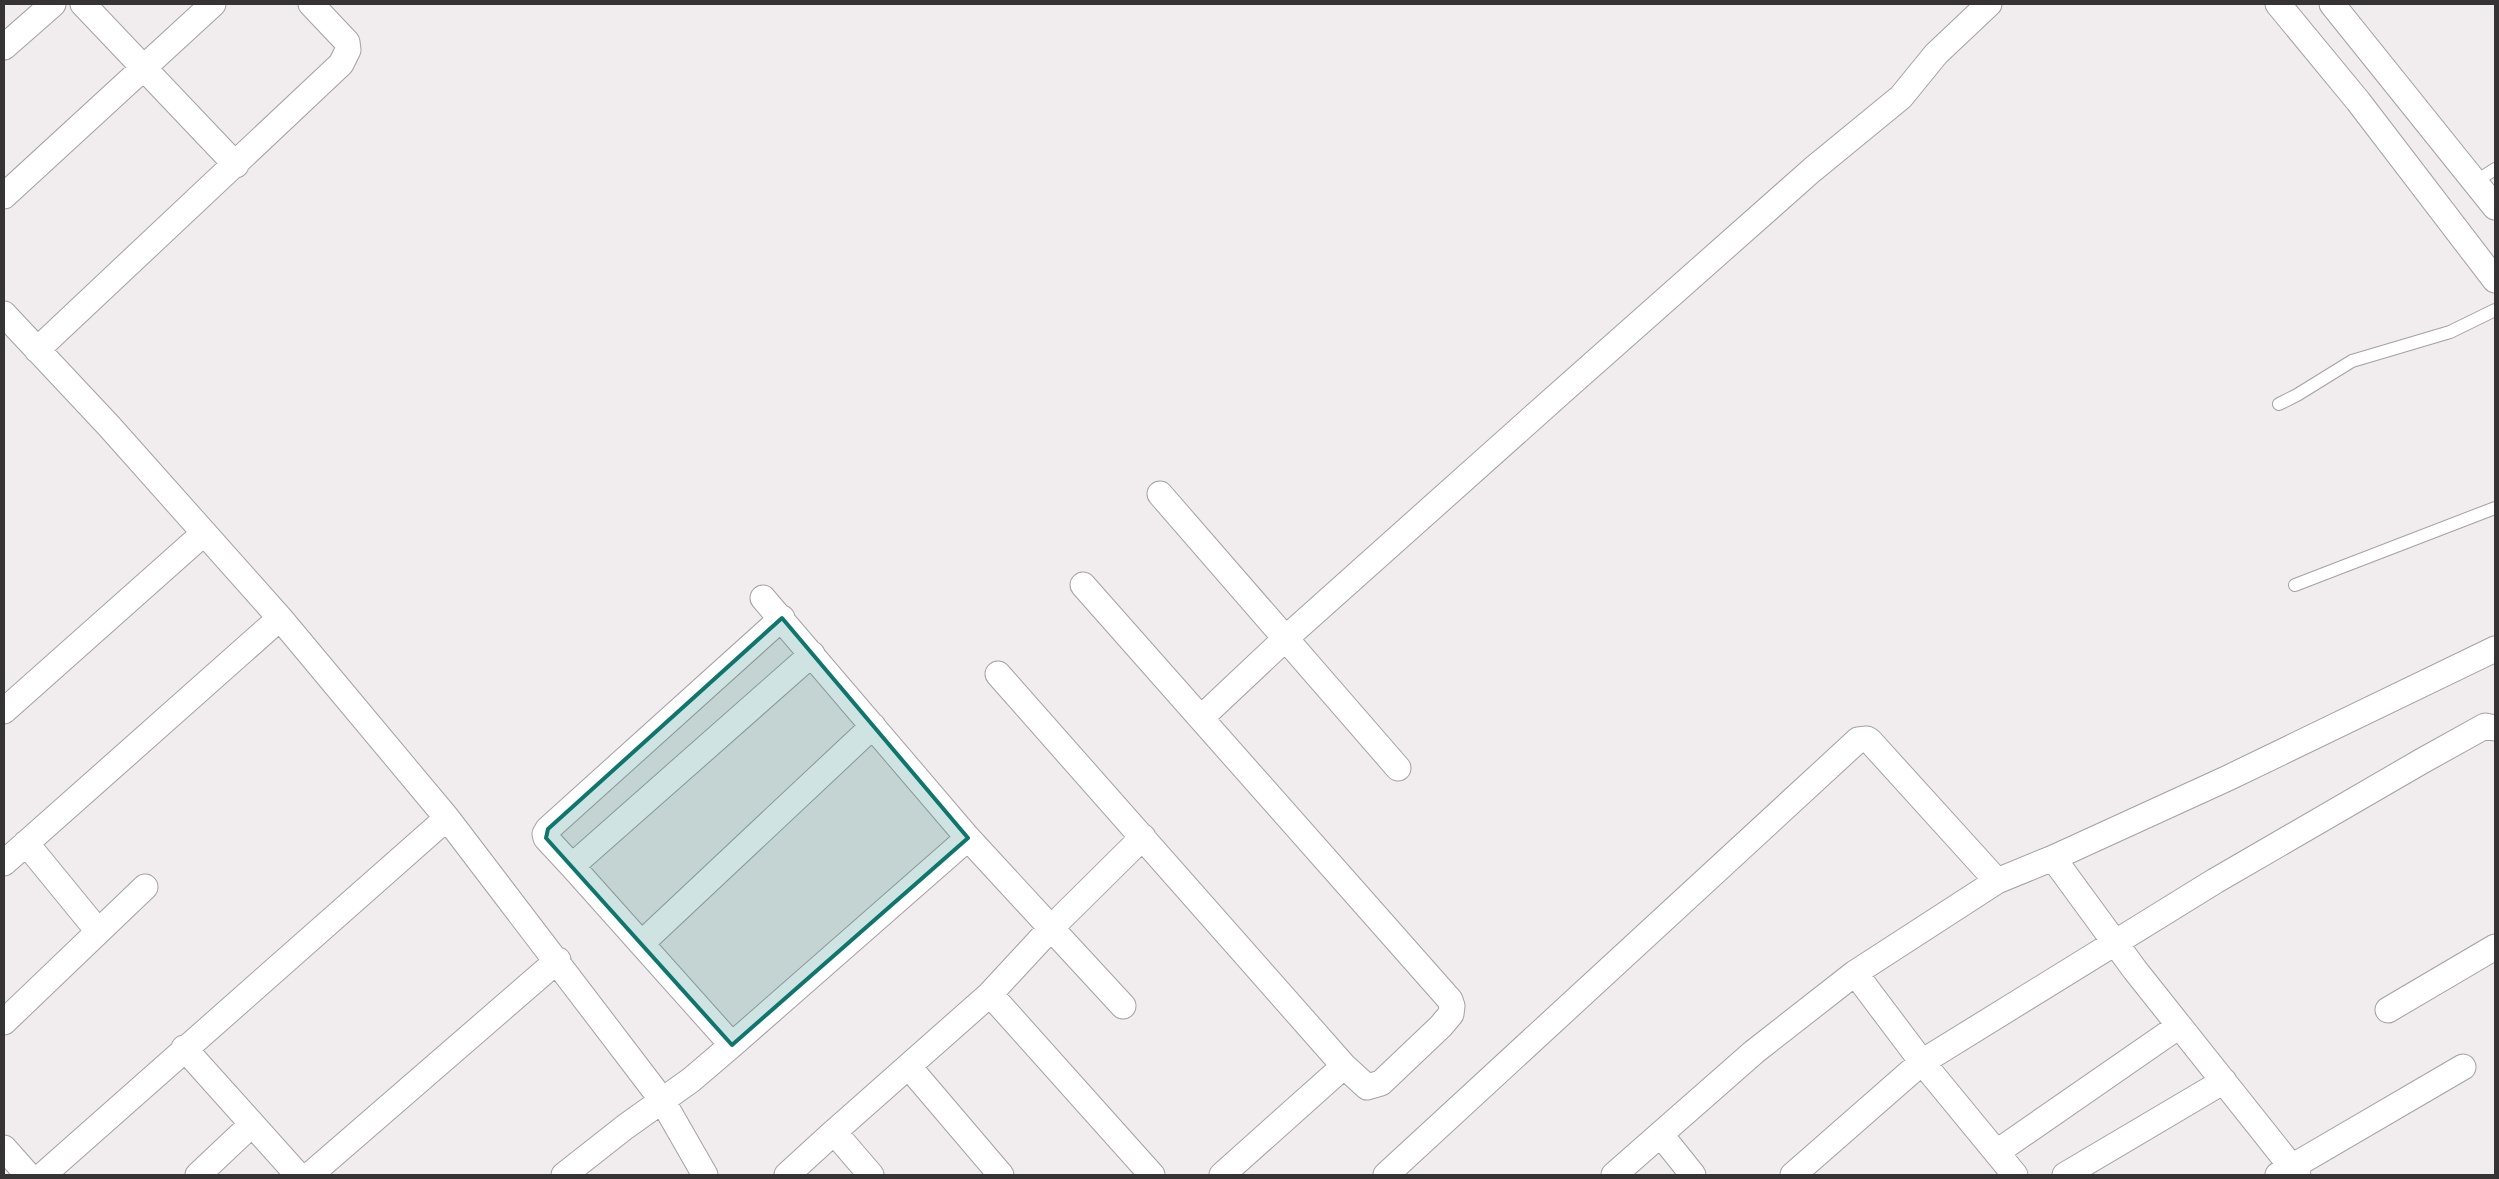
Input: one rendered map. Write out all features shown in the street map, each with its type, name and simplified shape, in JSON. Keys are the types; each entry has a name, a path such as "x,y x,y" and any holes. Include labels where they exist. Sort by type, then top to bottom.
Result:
{"street":[{"path":"4,47 53,4"},
{"path":"83,4 236,165"},
{"path":"4,196 213,4"},
{"path":"37,350 236,165 341,64 346,56 347,42 311,4"},
{"path":"1201,718 1286,638 1812,170 1900,97 1936,54 1989,4"},
{"path":"2278,4 2358,101 2495,280"},
{"path":"2332,4 2485,176 2495,207"},
{"path":"4,314 109,426 203,534 280,618 447,818 558,960 662,1100 705,1175"},
{"path":"1160,494 1398,768"},
{"path":"4,711 203,534"},
{"path":"998,674 1344,1066 1367,1088 1381,1083 1441,1026 1451,1014 1452,1006 1450,1000 1083,585"},
{"path":"763,598 968,838 1123,1006"},
{"path":"4,863 280,618"},
{"path":"732,1045 546,838 545,834 548,829 782,618"},
{"path":"1614,1175 1754,1052 1856,973 1997,881 2053,858 2228,778 2495,649"},
{"path":"572,866 812,654"},
{"path":"642,943 873,726"},
{"path":"1793,1175 1922,1062 2116,944 2215,881 2485,726 2495,728"},
{"path":"1386,1175 1858,740 1867,738 1870,741 1997,881"},
{"path":"43,1175 184,1048 447,818"},
{"path":"787,1175 990,994 1051,928 1143,837"},
{"path":"564,1175 732,1045 968,838"},
{"path":"26,843 98,931"},
{"path":"2053,858 2116,944 2224,1081 2289,1172 2462,1067"},
{"path":"4,1022 145,886"},
{"path":"2388,1010 2495,948"},
{"path":"310,1175 558,960"},
{"path":"1856,973 1922,1062 2015,1175"},
{"path":"990,994 1152,1175"},
{"path":"1997,1152 2179,1026"},
{"path":"184,1048 298,1175"},
{"path":"1222,1175 1344,1066"},
{"path":"909,1067 1001,1175"},
{"path":"2065,1175 2224,1081"},
{"path":"198,1175 252,1124"},
{"path":"834,1132 871,1175"},
{"path":"1661,1135 1693,1175"},
{"path":"4,1148 28,1175"}],"lane":[{"path":"2279,404 2352,361 2450,332 2495,310"},
{"path":"2296,585 2495,508"}],"highlighted area":[{"path":"782,618 968,838 732,1045 546,838 548,829"}]}
